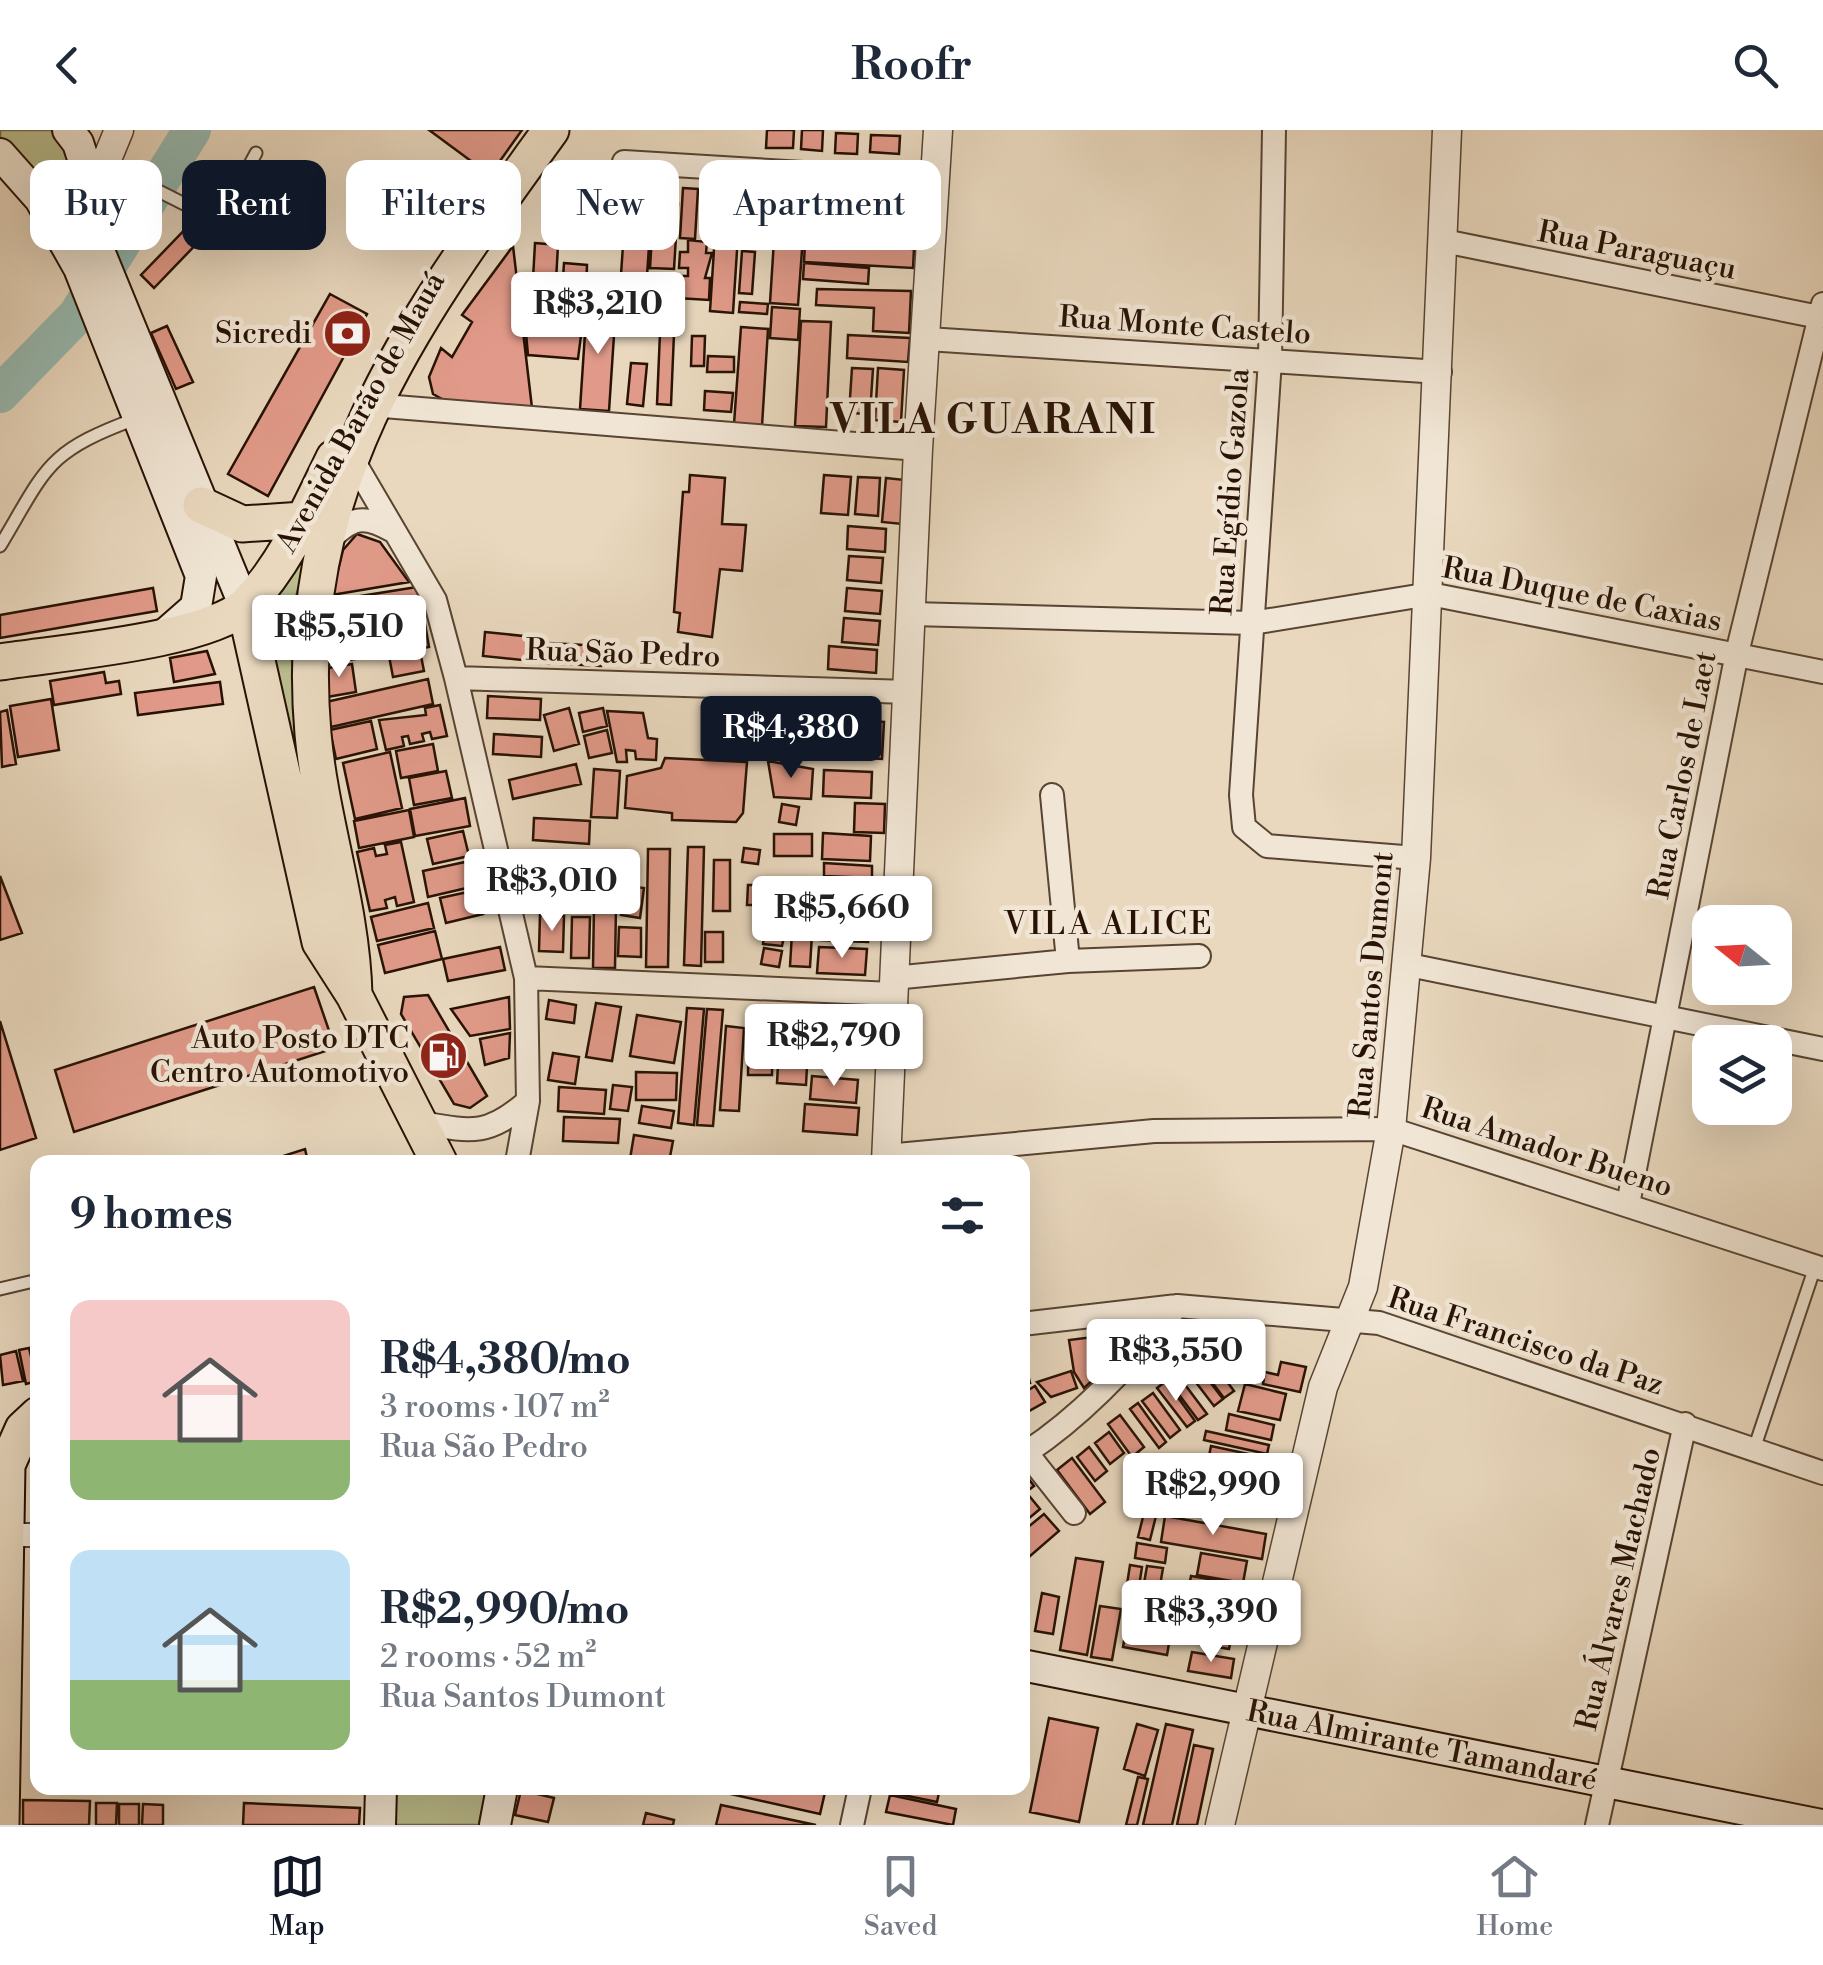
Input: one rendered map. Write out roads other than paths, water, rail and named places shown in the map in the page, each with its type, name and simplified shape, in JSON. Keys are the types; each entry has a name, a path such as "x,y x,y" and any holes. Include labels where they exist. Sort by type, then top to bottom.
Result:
{"main road":[{"path":"68,130 90,160"},
{"name":"Avenida Barão de Mauá","path":"354,995 353,942 314,739 310,614 315,531 386,351 449,250 536,130"},
{"name":"Avenida Barão de Mauá","path":"436,1155 354,995 320,942 245,607 315,531 370,406 427,304 551,130"},
{"path":"0,154 30,188"},
{"path":"0,662 176,633 245,607 82,250"},
{"path":"88,257 89,250"},
{"path":"112,317 139,417 200,576 202,593 176,633"},
{"path":"201,506 242,524 315,531"},
{"path":"176,633 231,652 267,717"},
{"path":"0,1408 30,1406"},
{"path":"1,1825 22,1534 4,1457 30,1422"},
{"name":"Rua Almirante Tamandaré","path":"1030,1667 1607,1779 1821,1825"},
{"path":"380,1825 381,1795"},
{"path":"495,1825 501,1795"}],"street":[{"path":"104,160 119,130"},
{"path":"936,160 938,130"},
{"name":"Rua Egídio Gazola","path":"1274,130 1270,360 1241,795 1244,827 1267,846 1416,858"},
{"name":"Rua Santos Dumont","path":"1220,1825 1322,1387 1366,1272 1391,1129 1416,858 1440,372 1447,130"},
{"name":"Rua Paraguaçu","path":"1444,241 1821,310"},
{"path":"886,1155 918,449 932,250"},
{"name":"Rua Carlos de Laet","path":"1628,1204 1737,654 1821,310"},
{"name":"Rua Monte Castelo","path":"927,340 1440,372"},
{"path":"370,406 918,449"},
{"path":"350,455 435,600 456,678 526,978 528,1102 517,1155"},
{"path":"315,531 357,518 370,518 392,531"},
{"name":"Rua Duque de Caxias","path":"911,614 1167,624 1252,622 1430,594 1823,672"},
{"name":"Rua São Pedro","path":"456,678 909,692"},
{"path":"1052,795 1068,960"},
{"path":"526,978 893,986 1068,960 1199,956"},
{"path":"1404,964 1823,1049"},
{"path":"422,1123 484,1130 502,1124 528,1102"},
{"name":"Rua Amador Bueno","path":"926,1155 1154,1132 1391,1129 1819,1268"},
{"path":"1030,1446 1049,1437 1177,1306"},
{"name":"Rua Francisco da Paz","path":"1030,1323 1177,1306 1349,1319 1407,1330 1823,1473"},
{"name":"Rua Álvares Machado","path":"1596,1825 1686,1424"},
{"path":"1030,1456 1074,1514"},
{"path":"852,1825 858,1795"}],"lane":[{"path":"252,160 256,153"},
{"path":"0,546 45,468 78,440 139,417"},
{"path":"1754,1449 1819,1268"},
{"path":"0,1289 30,1282"}],"waterway":[{"path":"0,394 77,315 192,130"}],"place":[{"name":"Sicredi","path":"347,333"},
{"name":"Auto Posto DTC Centro Automotivo","path":"444,1055"}],"district":[{"name":"VILA GUARANI","path":"994,419"},
{"name":"VILA ALICE","path":"1109,923"}]}
